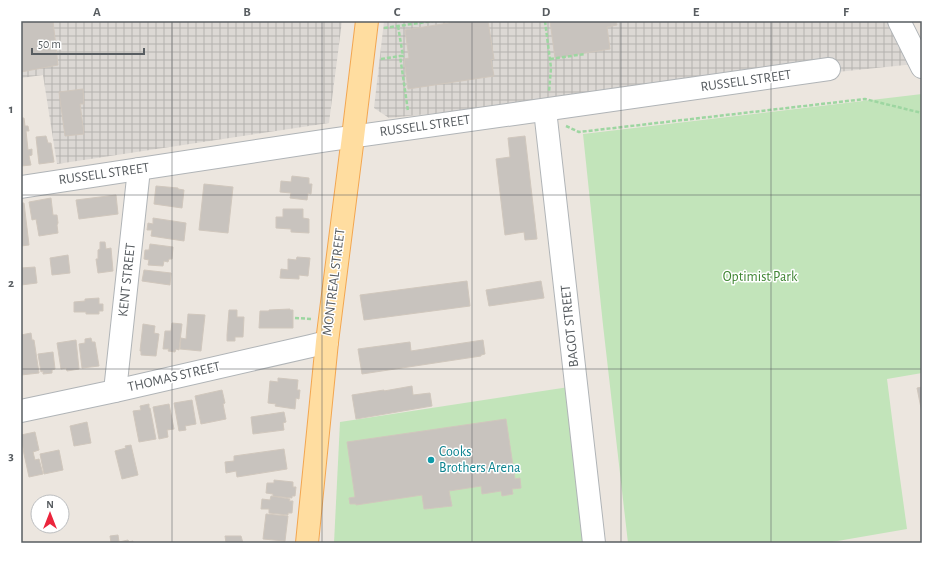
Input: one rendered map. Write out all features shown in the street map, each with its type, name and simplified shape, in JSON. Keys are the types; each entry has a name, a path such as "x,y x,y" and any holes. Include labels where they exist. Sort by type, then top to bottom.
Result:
{"main road":[{"name":"MONTREAL STREET","path":"307,543 327,342 367,26"}],"street":[{"path":"900,21 922,67"},
{"name":"RUSSELL STREET","path":"21,187 353,136 547,110 829,69"},
{"name":"BAGOT STREET","path":"547,110 594,543"},
{"name":"KENT STREET","path":"115,391 139,169"},
{"name":"THOMAS STREET","path":"21,411 327,342"}],"path":[{"path":"367,26 398,26 433,21"},
{"path":"545,21 551,68 547,110 567,128 579,132 865,99 922,113"},
{"path":"398,26 402,56 400,56 411,128"},
{"path":"550,59 585,54"},
{"path":"295,318 315,319"}],"shaded area":[{"path":"21,21 342,21 329,123 57,164 43,75 21,78"},
{"path":"384,21 895,21 915,64 389,118 374,108"}],"green space":[{"name":"Optimist Park","path":"922,94 922,373 887,379 907,529 826,543 628,543 583,134"},
{"path":"569,387 587,543 334,543 340,422"}],"building":[{"path":"21,21 53,21 58,65 21,72"},
{"path":"461,21 488,21 494,59 491,60 494,76 408,89 404,59 409,58 405,30"},
{"path":"550,21 616,21 617,25 607,27 610,49 555,58"},
{"path":"83,89 84,104 80,104 84,134 65,136 59,92"},
{"path":"21,118 24,118 25,126 28,126 29,131 26,131 28,150 32,149 32,155 29,156 31,165 21,166"},
{"path":"46,136 48,143 51,143 54,162 39,164 36,137"},
{"path":"525,136 537,239 525,240 524,232 505,235 496,159 510,157 508,138"},
{"path":"292,176 309,178 309,184 312,184 311,194 308,193 307,200 290,198 291,193 280,192 281,181 291,182"},
{"path":"204,184 233,187 228,233 199,230"},
{"path":"156,186 184,190 182,208 154,204"},
{"path":"116,195 118,214 79,219 76,200"},
{"path":"51,198 53,215 57,215 58,233 39,236 36,219 32,220 29,202"},
{"path":"21,203 24,203 29,245 21,246"},
{"path":"283,209 303,209 303,218 309,219 309,233 291,232 291,229 276,228 276,217 283,217"},
{"path":"153,218 186,223 184,241 151,236 152,230 147,230 148,223 153,224"},
{"path":"100,242 105,242 106,249 111,248 113,271 98,273 96,259 98,259"},
{"path":"150,244 173,247 172,259 169,259 168,262 164,261 163,266 148,265 149,260 144,259 145,250 149,250"},
{"path":"68,255 70,273 52,275 50,258"},
{"path":"297,257 310,258 308,276 299,275 299,279 280,278 281,269 288,270 288,259 296,260"},
{"path":"35,267 37,283 21,285 21,268"},
{"path":"144,270 171,273 170,285 142,281"},
{"path":"467,281 470,306 364,320 360,295"},
{"path":"541,281 544,298 489,306 486,290"},
{"path":"99,298 99,304 103,304 103,311 99,311 99,314 74,312 74,302 85,301 85,299"},
{"path":"229,310 237,310 237,317 244,317 243,337 235,337 235,341 227,341"},
{"path":"293,310 293,328 259,328 260,311"},
{"path":"188,314 205,315 201,351 180,349 181,338 186,339"},
{"path":"172,323 182,324 179,350 176,349 175,352 168,351 169,349 163,349 165,331 171,331"},
{"path":"143,324 155,326 154,333 159,334 156,356 141,355 140,351"},
{"path":"31,333 32,340 34,340 39,373 21,375 21,335"},
{"path":"91,338 92,342 95,342 99,366 82,368 79,344 85,343 85,339"},
{"path":"76,340 79,369 67,371 66,368 61,369 57,343"},
{"path":"483,340 485,354 481,356 362,374 358,349 410,342 411,351"},
{"path":"53,352 55,369 52,370 52,373 43,374 43,371 41,372 38,354"},
{"path":"278,378 298,380 297,390 300,390 299,399 296,398 295,409 275,406 276,404 268,403 270,381 278,382"},
{"path":"412,386 413,395 430,393 432,406 356,419 352,395"},
{"path":"922,387 922,413 917,388"},
{"path":"222,390 226,419 201,424 195,396"},
{"path":"192,400 196,424 185,426 186,430 179,431 174,403"},
{"path":"149,404 156,439 139,442 133,411 141,410 140,406"},
{"path":"169,404 174,429 167,430 168,437 159,439 153,407"},
{"path":"284,412 286,422 283,423 284,430 253,434 251,417"},
{"name":"Cooks Brothers Arena","path":"506,419 515,479 520,478 521,488 512,489 513,494 502,496 501,491 482,494 481,486 449,491 452,506 424,509 422,495 356,505 350,504 349,498 355,497 347,442"},
{"path":"87,422 91,443 74,446 70,426"},
{"path":"35,432 39,450 33,452 35,460 39,459 43,474 29,477 21,435"},
{"path":"131,445 138,475 122,479 115,451"},
{"path":"284,449 287,469 237,477 236,471 226,473 225,462 234,461 234,456"},
{"path":"59,450 63,470 44,474 40,454"},
{"path":"274,480 293,482 293,487 296,487 295,496 292,496 292,498 273,496 273,494 266,493 267,483 274,483"},
{"path":"271,496 290,499 289,501 293,501 292,513 288,513 288,515 269,513 269,509 261,509 262,499 270,500"},
{"path":"266,514 288,516 285,541 263,539"},
{"path":"118,535 119,542 128,540 129,542 133,541 133,543 111,543 110,536"},
{"path":"225,536 241,536 243,543 226,543"}],"place":[{"name":"Cooks Brothers Arena","path":"431,460"}]}
